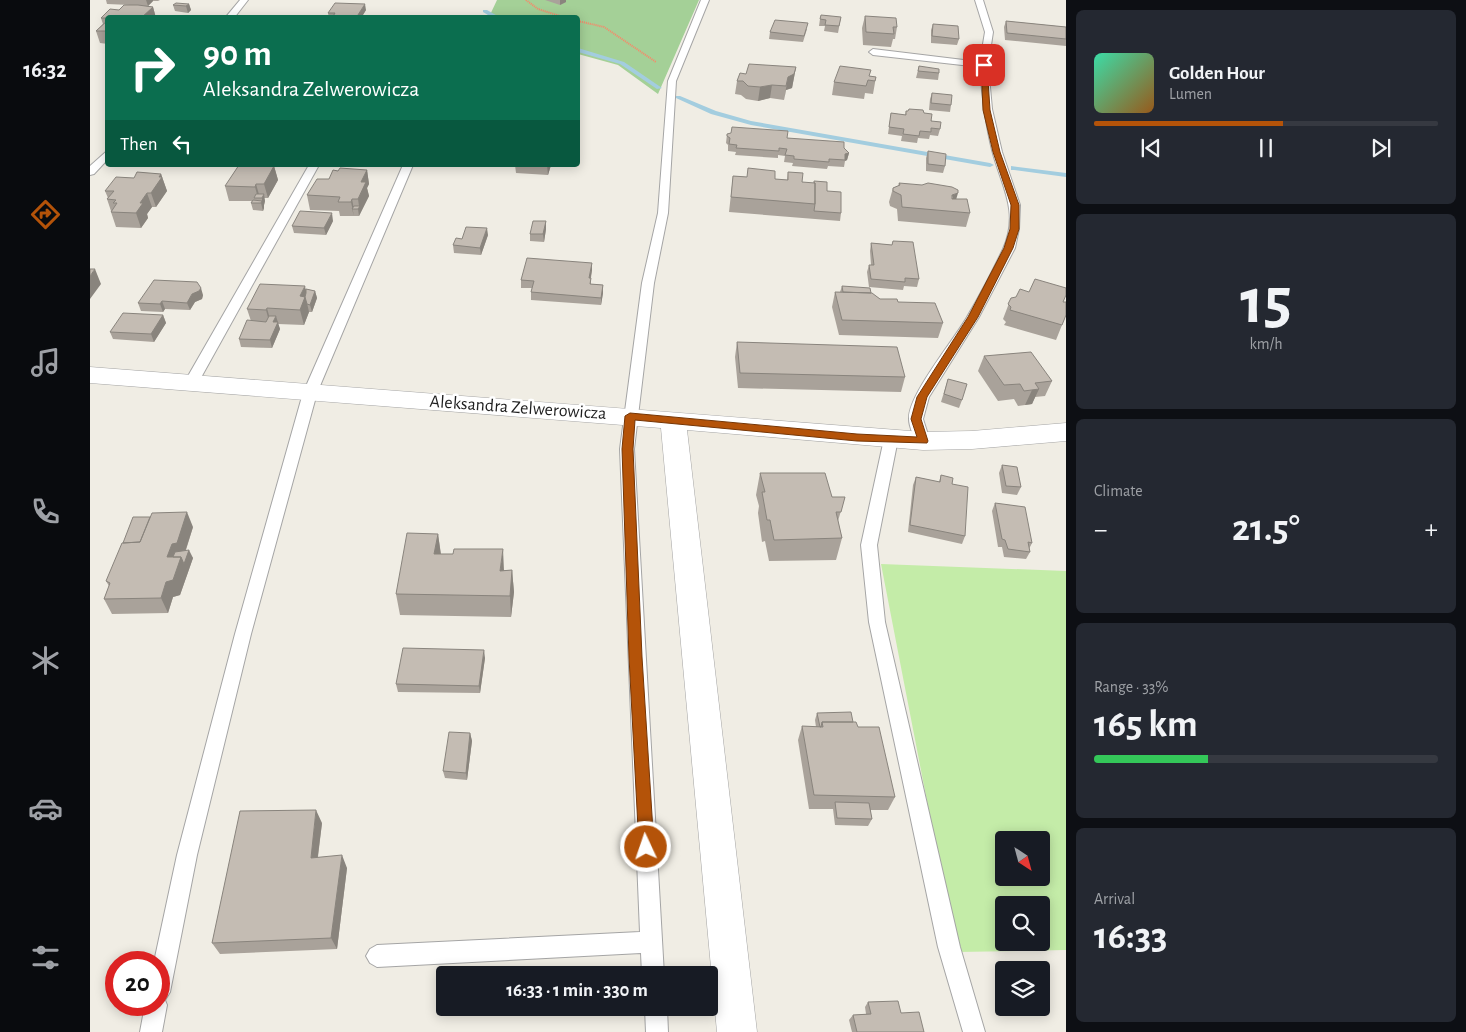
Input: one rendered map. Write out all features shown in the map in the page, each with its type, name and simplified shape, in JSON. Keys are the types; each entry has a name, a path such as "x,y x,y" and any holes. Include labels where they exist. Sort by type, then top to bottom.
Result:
{"street":[{"name":"Aleksandra Zelwerowicza","path":"90,375 630,416 923,441 972,440 1066,432"},
{"path":"673,421 737,1032"}],"lane":[{"path":"232,15 244,0"},
{"path":"653,966 636,657 627,449 648,283 663,213 672,81 705,0"},
{"path":"923,441 916,419 922,397 973,317 1009,248 1014,229 1015,205 997,152 987,110 984,65 989,32 979,0"},
{"path":"873,52 984,65"},
{"path":"90,172 105,156"},
{"path":"191,383 313,167"},
{"path":"167,951 189,845 243,634 310,392 407,167"},
{"path":"891,439 869,544 877,622 949,947 974,1032"},
{"path":"377,956 651,942"},
{"path":"151,1032 154,1016"},
{"path":"656,1016 657,1032"}],"path":[{"path":"526,0 527,3 557,15"},
{"path":"580,21 604,27 656,62 676,71"}],"green space":[{"path":"497,0 699,0 658,94 618,65 580,55 580,15 490,15"},
{"path":"881,564 1066,571 1066,950 1050,950 1050,896 995,896 995,951 1012,951 958,952"}],"building":[{"path":"176,3 189,4 186,6 173,5"},
{"path":"335,3 365,4 358,15 334,15 335,13 328,13"},
{"path":"124,5 153,7 144,15 105,15 105,18 101,18 110,9 119,10"},
{"path":"821,15 841,17 839,26 825,25 826,20 820,19"},
{"path":"865,16 896,18 897,27 893,27 894,34 866,32"},
{"path":"775,20 808,23 804,36 770,32"},
{"path":"1006,21 1066,27 1066,39 1007,33"},
{"path":"105,23 105,31 96,31"},
{"path":"933,24 958,26 959,39 932,36"},
{"path":"749,64 796,67 794,74 788,77 786,86 772,85 760,87 748,86 743,81 737,81 740,73 746,74"},
{"path":"840,66 871,70 869,76 876,77 875,81 868,80 866,86 834,82"},
{"path":"919,66 939,69 939,73 918,71"},
{"path":"932,93 952,95 951,105 931,103"},
{"path":"909,109 923,110 924,113 932,114 931,121 941,122 940,129 931,128 931,132 920,131 919,136 903,134 904,129 889,127 891,113 906,115 906,111"},
{"path":"732,127 788,131 787,138 844,142 844,148 849,153 845,154 845,160 829,159 829,162 794,159 794,156 785,155 787,149 779,148 779,151 736,148 737,145 729,144 730,138 727,136 727,134 731,133"},
{"path":"928,151 946,154 945,166 928,164"},
{"path":"238,167 273,167 264,184 256,184 255,187 225,186"},
{"path":"340,168 367,170 361,182 366,182 358,199 352,199 351,202 338,202 340,197 307,195 317,179 329,179 333,170 338,171"},
{"path":"748,168 775,171 775,179 788,180 788,172 803,173 802,182 815,183 815,204 731,197 733,176 747,177"},
{"path":"137,172 161,174 159,177 162,177 151,193 147,193 136,213 111,212 117,203 113,203 116,200 107,199 114,191 105,191 116,177 134,178"},
{"path":"814,181 827,182 827,191 841,192 841,213 814,211"},
{"path":"899,183 922,185 928,183 952,187 958,190 958,193 952,195 952,199 967,199 970,213 902,207 901,195 893,191 893,188 900,185"},
{"path":"256,194 264,194 262,198 254,198"},
{"path":"253,200 262,201 261,203 251,203"},
{"path":"354,206 360,206 358,209 352,209"},
{"path":"300,211 332,213 324,228 292,226"},
{"path":"533,221 546,221 543,234 530,234"},
{"path":"466,227 487,228 480,248 453,245 456,238 462,239"},
{"path":"893,241 913,242 919,279 905,278 905,282 871,279 869,265 874,265 871,243 892,245"},
{"path":"527,258 592,263 589,278 591,278 590,284 603,285 601,298 531,292 534,281 521,280"},
{"path":"90,269 95,269 90,276"},
{"path":"1035,279 1066,288 1063,302 1066,302 1066,315 1062,325 1010,310 1011,307 1008,304 1011,298 1016,297 1020,289 1029,292"},
{"path":"154,280 197,282 201,288 192,294 187,303 162,301 160,304 138,303"},
{"path":"260,284 305,286 300,296 305,297 300,310 247,309"},
{"path":"842,286 870,288 871,293 843,292"},
{"path":"306,289 315,291 310,305 307,304 305,297"},
{"path":"835,292 872,293 880,299 897,299 898,302 935,303 943,323 842,320"},
{"path":"123,313 163,315 151,334 110,332"},
{"path":"269,316 276,316 273,322 278,322 270,340 239,339 247,320 266,322"},
{"path":"737,342 897,347 905,377 740,373"},
{"path":"1031,352 1052,381 1035,383 1039,389 1024,391 1020,384 1004,385 984,356"},
{"path":"948,379 967,384 962,400 944,394"},
{"path":"1002,465 1017,467 1021,487 1006,486"},
{"path":"760,473 825,473 832,497 845,497 841,512 836,512 842,538 774,540 770,520 767,520 762,492 765,492"},
{"path":"941,475 953,478 952,484 968,487 965,536 910,525 916,477 940,482"},
{"path":"995,503 1025,507 1032,543 1028,542 1030,552 1008,549 1005,540 1002,539"},
{"path":"187,512 177,543 172,544 167,557 181,557 173,580 166,582 161,598 104,599 110,583 106,581 122,543 140,542 152,513"},
{"path":"133,517 150,517 140,542 123,543"},
{"path":"407,533 438,534 434,554 453,554 454,549 503,549 500,571 512,570 510,596 396,594"},
{"path":"189,550 184,564 181,557 173,557 175,552"},
{"path":"403,648 484,650 479,686 396,684"},
{"path":"851,712 853,722 822,722 820,727 817,713"},
{"path":"822,722 856,722 858,727 879,727 895,797 814,795 802,726 823,727"},
{"path":"449,732 470,733 466,773 443,771"},
{"path":"835,802 869,803 872,819 837,818"},
{"path":"316,810 311,858 342,855 331,938 212,943 240,811"},
{"path":"898,1001 901,1013 919,1012 924,1032 857,1032 853,1015 871,1014 868,1002"}],"waterway":[{"path":"485,11 492,15"},
{"path":"580,51 622,63 659,88"},
{"path":"678,97 714,112 751,123 990,165"},
{"path":"1014,168 1066,175"}],"route":[{"path":"646,847 627,449 630,416 717,426 923,441 916,419 922,397 973,317 1009,248 1014,229 1015,205 997,152 987,110 984,65"}]}
